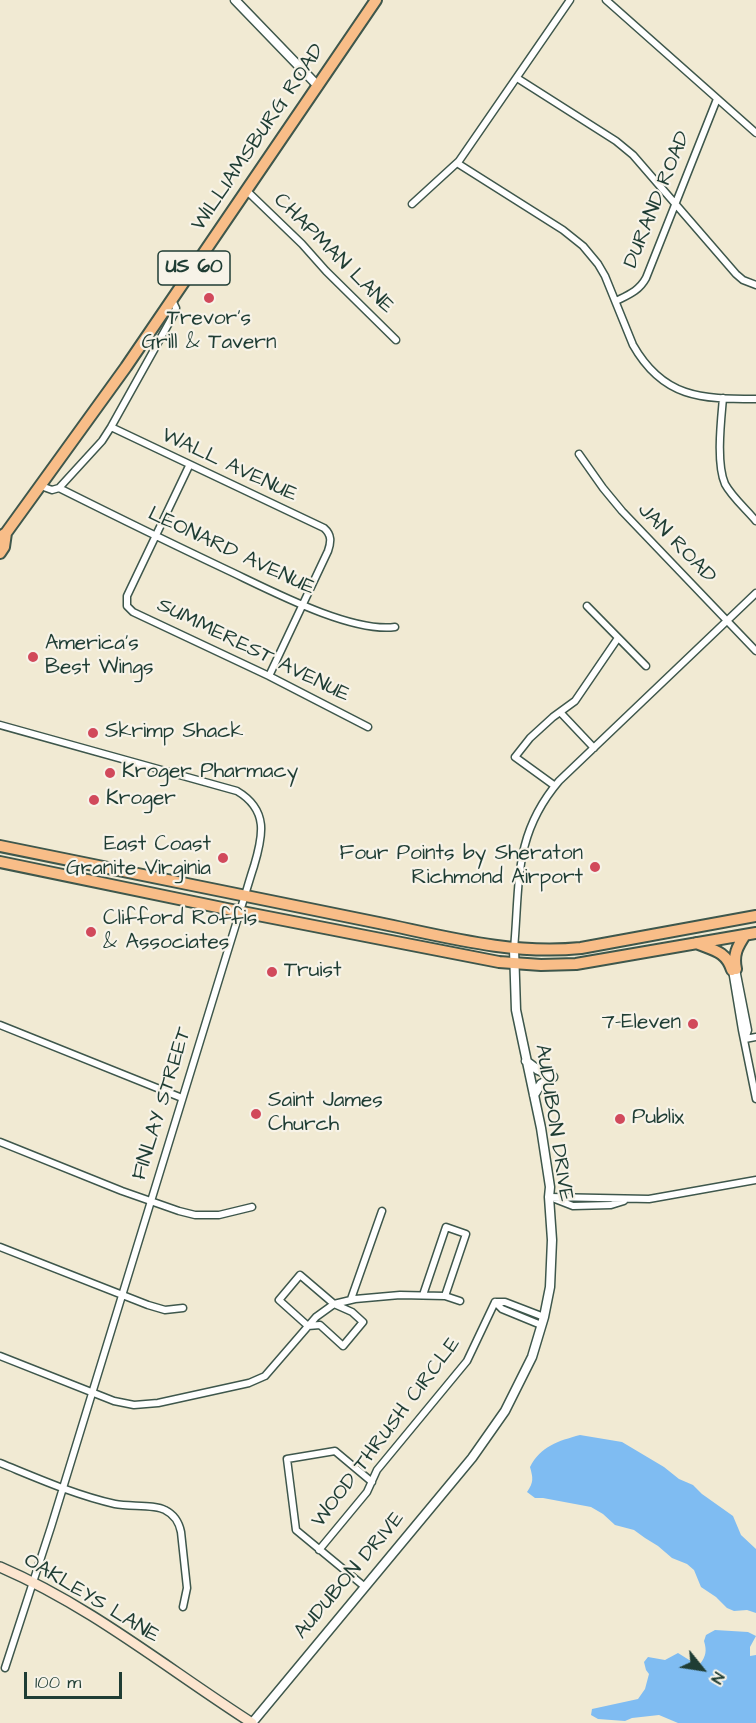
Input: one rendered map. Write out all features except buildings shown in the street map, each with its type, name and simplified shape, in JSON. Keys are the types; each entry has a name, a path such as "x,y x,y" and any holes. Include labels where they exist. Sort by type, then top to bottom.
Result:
{"main road":[{"name":"WILLIAMSBURG ROAD","path":"0,553 4,547 2,533 41,486 172,300 376,0"},
{"path":"0,846 244,897 514,949 581,948 756,916"},
{"path":"0,862 479,959 514,963 576,964 750,934"},
{"path":"734,970 734,957 750,934"},
{"path":"696,943 722,954 734,970"},
{"name":"OAKLEYS LANE","path":"0,1567 82,1610 252,1723"}],"street":[{"path":"235,0 318,86"},
{"path":"412,204 457,163 570,0"},
{"path":"606,0 756,134"},
{"path":"517,78 616,141 644,166 736,274 756,285"},
{"name":"DURAND ROAD","path":"616,301 635,292 643,283 717,99"},
{"path":"457,163 575,239 598,264 616,301 633,345 652,372 682,392 707,398 756,399"},
{"name":"CHAPMAN LANE","path":"247,191 396,340"},
{"path":"58,488 96,448 111,428 174,314 176,308 172,300"},
{"path":"723,398 721,469 726,484 756,521"},
{"name":"WALL AVENUE","path":"111,428 324,528 331,543 303,604"},
{"name":"JAN ROAD","path":"579,454 622,511 756,651"},
{"path":"156,536 189,466"},
{"name":"LEONARD AVENUE","path":"41,486 52,490 58,488 303,604 336,617 377,627 395,627"},
{"name":"SUMMEREST AVENUE","path":"156,536 127,596 126,604 133,612 269,676 368,727"},
{"name":"AUDUBON DRIVE","path":"252,1723 472,1458 499,1422 532,1357 550,1287 552,1240 550,1187 516,1010 514,949 521,862 526,838 538,809 555,786 594,747 756,593"},
{"path":"269,676 303,604"},
{"path":"587,606 646,666"},
{"path":"555,786 515,757 530,738 575,701 618,638"},
{"path":"560,712 594,747"},
{"name":"FINLAY STREET","path":"0,725 228,788 245,795 256,808 262,831 240,911 34,1583 5,1668"},
{"path":"734,970 742,1030 756,1099"},
{"path":"0,1025 182,1098"},
{"path":"745,1040 756,1037"},
{"path":"526,1061 553,1077 541,1084 534,1095"},
{"path":"0,1142 179,1211 201,1216 219,1215 252,1208"},
{"path":"549,1197 573,1206 610,1205 630,1199 650,1199 756,1180"},
{"path":"351,1299 382,1211"},
{"path":"423,1295 446,1227 466,1234 445,1296"},
{"path":"0,1247 122,1296 165,1310 183,1308"},
{"path":"300,1275 333,1304 352,1312 363,1322 343,1346 320,1325 308,1326 279,1300 300,1275"},
{"path":"0,1356 91,1393 121,1403 142,1405 249,1383 266,1376 316,1317 333,1304 351,1299 423,1295 445,1296 460,1301"},
{"name":"WOOD THRUSH CIRCLE","path":"319,1550 367,1492 377,1470 467,1361 495,1302 505,1302 543,1321"},
{"path":"365,1587 296,1530 287,1459 335,1451 372,1482"},
{"path":"0,1463 63,1488 126,1506 152,1506 164,1509 175,1517 181,1532 188,1588 183,1607"}],"water":[{"path":"580,1435 622,1442 664,1467 679,1479 693,1485 733,1516 741,1535 756,1549 756,1613 727,1608 701,1587 694,1570 687,1564 672,1558 634,1530 615,1525 591,1507 535,1498 527,1492 532,1480 530,1467 539,1454 557,1442"},
{"path":"715,1630 748,1632 756,1636 750,1647 750,1656 756,1655 756,1723 678,1723 659,1715 625,1721 598,1719 591,1715 592,1709 638,1699 645,1689 649,1674 644,1662 648,1657 665,1660 678,1653 700,1664 704,1658 706,1635"}],"place":[{"name":"Trevor's Grill & Tavern","path":"209,298"},
{"name":"America's Best Wings","path":"33,657"},
{"name":"Skrimp Shack","path":"93,733"},
{"name":"Kroger Pharmacy","path":"110,773"},
{"name":"Kroger","path":"94,800"},
{"name":"East Coast Granite Virginia","path":"223,858"},
{"name":"Four Points by Sheraton Richmond Airport","path":"595,867"},
{"name":"Clifford Roffis & Associates","path":"91,932"},
{"name":"Truist","path":"272,972"},
{"name":"7-Eleven","path":"693,1024"},
{"name":"Saint James Church","path":"256,1114"},
{"name":"Publix","path":"620,1119"}]}
